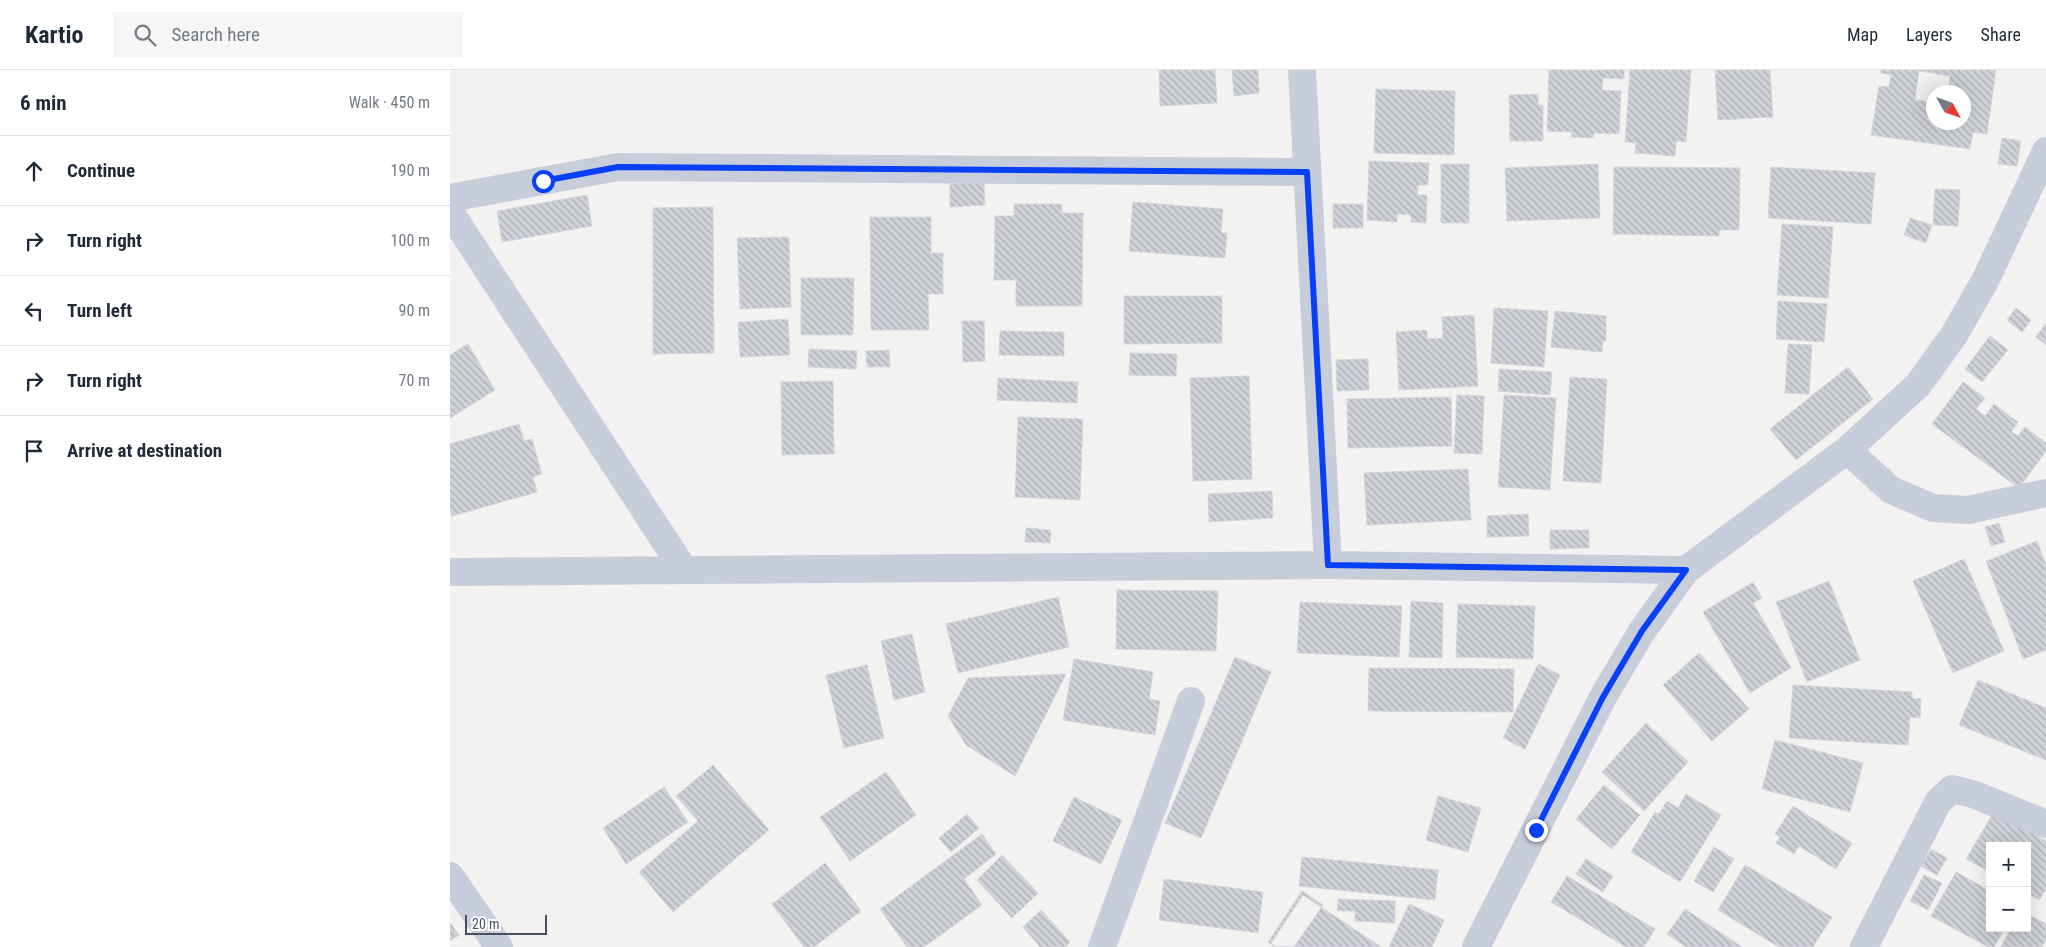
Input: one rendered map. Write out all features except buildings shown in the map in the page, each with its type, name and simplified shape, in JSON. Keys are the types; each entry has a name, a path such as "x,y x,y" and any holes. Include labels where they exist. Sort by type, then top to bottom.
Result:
{"street":[{"path":"1302,70 1328,565"},
{"path":"1476,947 1603,697 1642,631 1686,570 1846,450 1918,385 1954,335 1986,279 2046,151"},
{"path":"450,198 618,167 1307,172"},
{"path":"450,212 684,570"},
{"path":"1846,450 1892,490 1933,508 1968,510 2046,493"},
{"path":"450,572 1328,565 1686,570"},
{"path":"1102,947 1191,701"},
{"path":"1864,947 1938,802 1952,788 1973,794 2046,824"},
{"path":"450,876 499,947"}],"route":[{"path":"543,181 618,167 1307,172 1328,565 1686,570 1642,631 1603,697 1536,830"}]}
